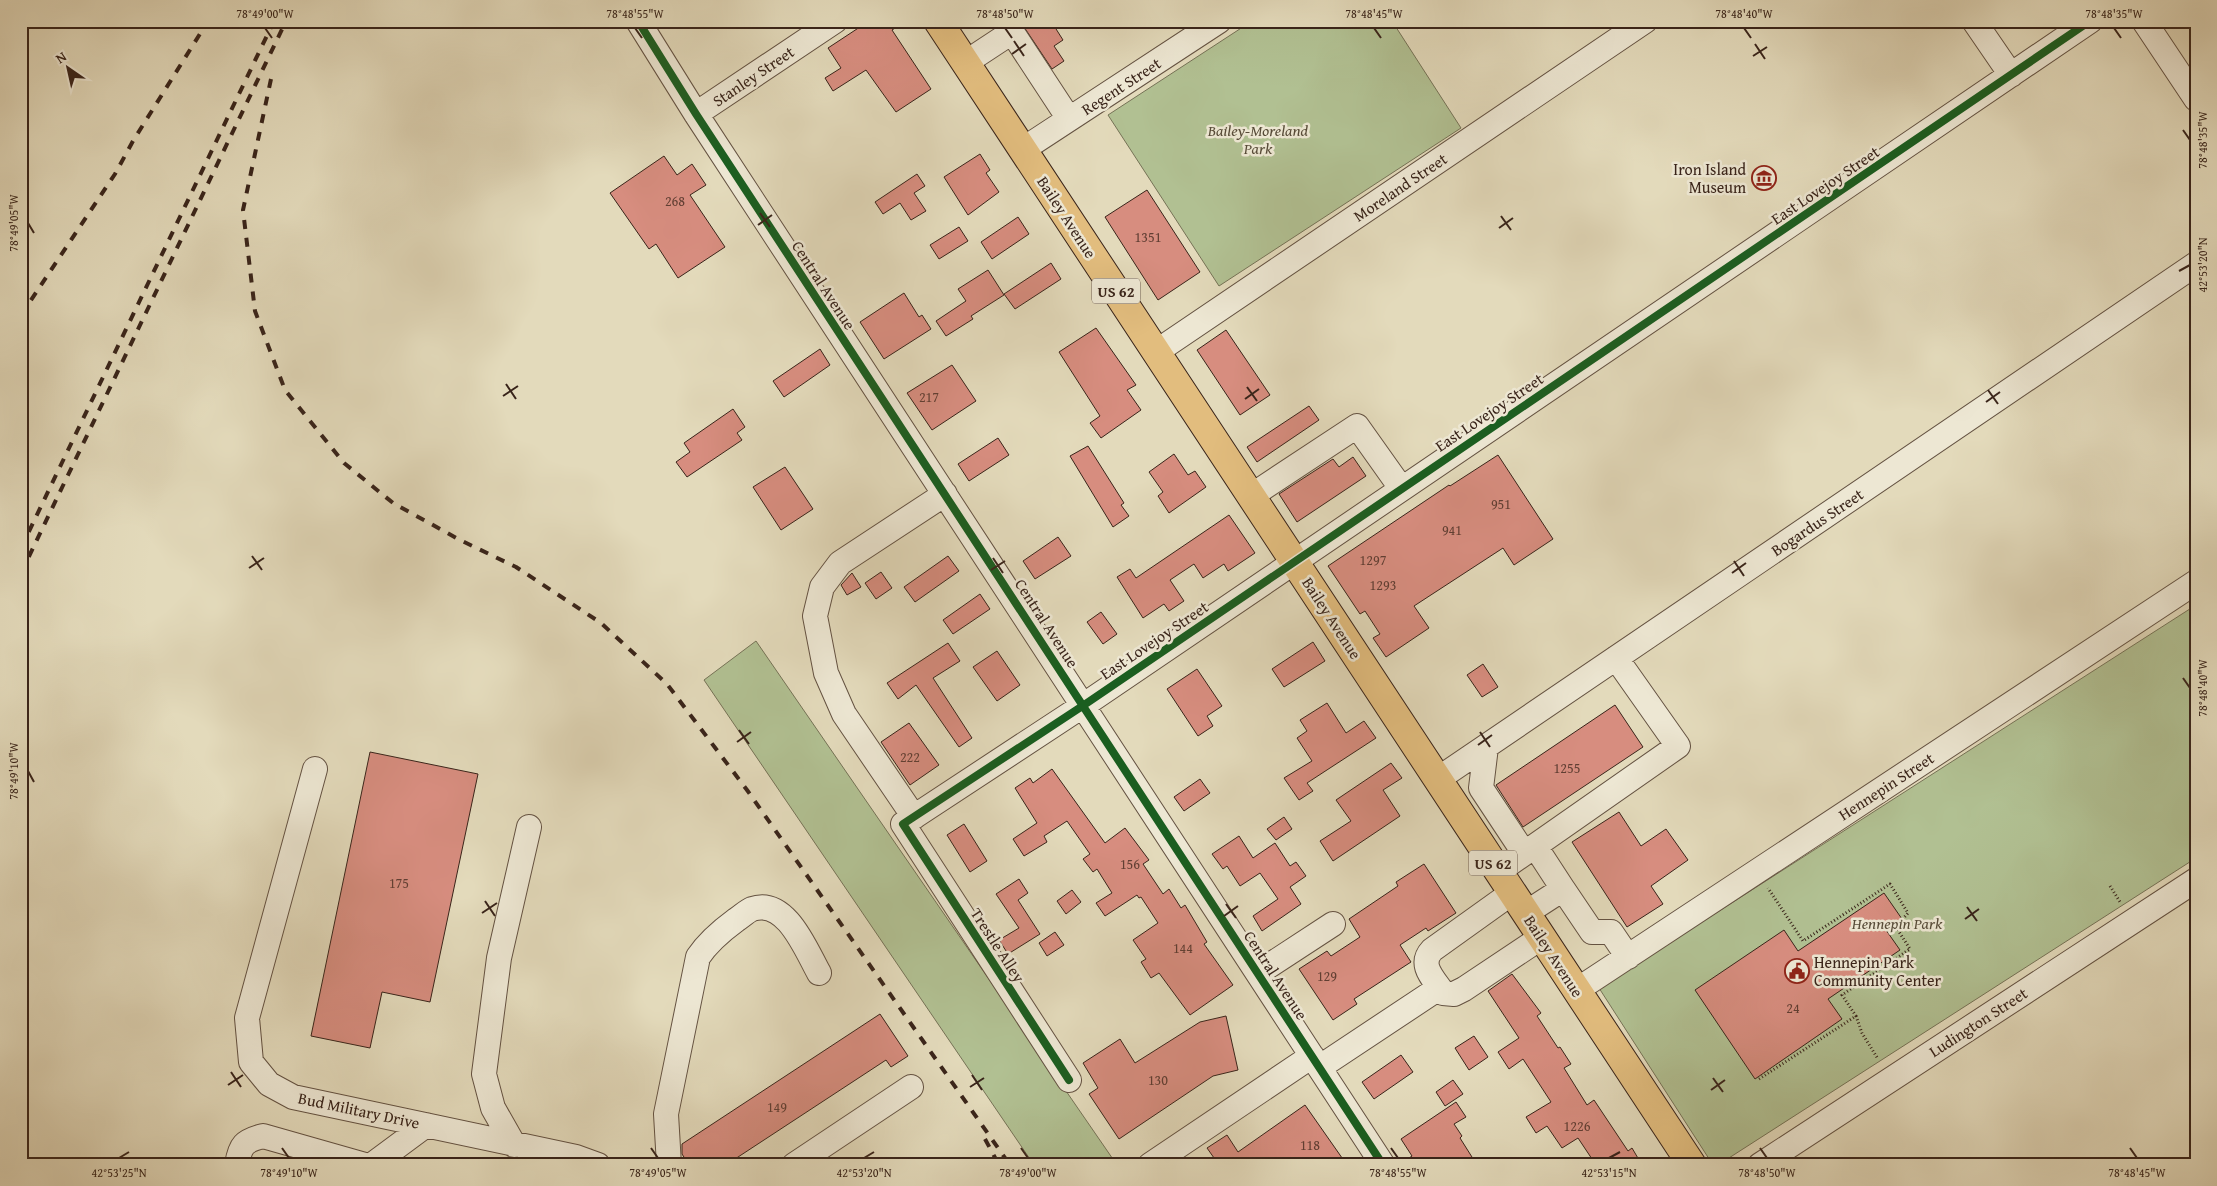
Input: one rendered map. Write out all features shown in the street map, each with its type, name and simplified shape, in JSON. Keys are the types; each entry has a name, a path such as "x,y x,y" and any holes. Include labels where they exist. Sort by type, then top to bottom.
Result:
{"main road":[{"name":"Bailey Avenue","path":"938,21 1692,1165"}],"street":[{"name":"Central Avenue","path":"638,21 696,114 1384,1165"},
{"name":"Stanley Street","path":"696,114 807,29 834,21"},
{"name":"Regent Street","path":"1022,150 1219,21"},
{"name":"Moreland Street","path":"1156,352 1645,21"},
{"path":"1974,21 2011,75"},
{"name":"East Lovejoy Street","path":"908,820 1084,704 2090,21"},
{"path":"2144,21 2196,99"},
{"path":"965,62 1012,32 1070,119"},
{"name":"Bogardus Street","path":"1438,779 2196,264"},
{"path":"1251,496 1358,426 1401,488"},
{"name":"Trestle Alley","path":"945,494 840,563 822,587 816,616 826,673 844,714 1069,1080"},
{"name":"Hennepin Street","path":"1577,990 2196,582"},
{"path":"1542,937 1454,994 1443,993 1426,966 1426,956 1432,950 1512,892 1530,850 1678,746 1616,658"},
{"path":"1486,746 1481,788 1563,889 1592,932 1612,932 1628,957"},
{"name":"Bud Military Drive","path":"315,769 247,1018 251,1062 269,1084 293,1097 576,1157 598,1165"},
{"path":"514,1145 493,1108 484,1074 499,958 529,827"},
{"name":"Ludington Street","path":"1760,1165 2196,880"},
{"path":"1512,892 1563,889"},
{"path":"669,1165 666,1114 698,958 706,945 751,910 761,907 771,908 788,919 819,973"},
{"path":"1258,973 1333,924"},
{"path":"1150,1165 1440,988"},
{"path":"794,1165 911,1087"},
{"path":"372,1165 426,1125"},
{"path":"237,1165 239,1150 249,1140 263,1136 365,1165"}],"path":[{"path":"1771,893 1803,941 1890,884 1908,913 1896,927 1910,949 1842,995 1856,1016 1862,1033 1878,1059"},
{"path":"2110,886 2120,902"},
{"path":"1759,1080 1856,1016"}],"green space":[{"name":"Bailey-Moreland Park","path":"1252,21 1392,21 1461,128 1219,286 1108,115"},
{"name":"Hennepin Park","path":"2196,605 2196,858 1718,1165 1713,1165 1599,988"},
{"path":"756,641 1117,1165 1034,1165 704,680"}],"building":[{"path":"869,21 906,21 892,30 931,89 896,112 866,70 833,91 825,78 841,68 828,48"},
{"path":"1020,21 1051,21 1063,40 1054,46 1064,61 1052,69"},
{"path":"980,154 990,170 986,173 999,192 968,215 944,177"},
{"path":"664,156 677,175 692,164 706,185 690,195 725,247 678,278 656,244 649,249 610,193"},
{"path":"917,174 925,186 914,193 926,211 911,220 900,203 883,214 875,202"},
{"path":"1147,190 1200,272 1158,300 1105,217"},
{"path":"1018,217 1029,234 992,259 981,242"},
{"path":"959,227 968,241 939,259 930,245"},
{"path":"1051,263 1061,279 1015,309 1004,294"},
{"path":"988,270 1004,295 971,316 973,319 946,336 936,321 966,301 958,289"},
{"path":"904,293 919,317 922,315 931,329 884,359 860,322"},
{"path":"1096,328 1136,385 1127,390 1141,410 1101,438 1090,423 1100,416 1059,352"},
{"path":"1226,330 1270,395 1240,415 1197,350"},
{"path":"820,349 830,365 784,397 773,381"},
{"path":"952,365 976,401 932,430 907,393"},
{"path":"1309,406 1319,420 1257,462 1247,447"},
{"path":"733,409 745,427 737,433 742,440 687,477 676,462 690,452 684,443"},
{"path":"998,438 1009,455 969,481 958,464"},
{"path":"1088,446 1124,503 1121,505 1129,516 1113,527 1070,456"},
{"path":"1174,454 1188,475 1195,471 1206,487 1169,513 1158,496 1163,492 1149,472"},
{"path":"1498,455 1553,539 1514,565 1503,548 1414,606 1429,628 1386,657 1373,638 1380,634 1365,611 1360,614 1328,566 1449,485"},
{"path":"1353,457 1366,476 1297,522 1279,494 1333,459 1339,467"},
{"path":"785,467 813,509 781,530 753,487"},
{"path":"1229,515 1255,553 1228,571 1224,564 1203,578 1194,564 1170,580 1184,601 1169,611 1164,604 1143,618 1117,577 1130,569 1136,578"},
{"path":"1058,537 1071,556 1035,579 1023,561"},
{"path":"948,556 959,571 915,602 904,587"},
{"path":"881,572 892,588 876,599 865,583"},
{"path":"852,573 861,587 847,595 841,585"},
{"path":"980,594 990,609 953,634 943,620"},
{"path":"1101,612 1117,634 1103,644 1087,622"},
{"path":"1313,642 1325,661 1284,687 1272,669"},
{"path":"948,643 960,661 933,678 972,738 959,747 916,685 898,699 887,683"},
{"path":"997,651 1020,685 997,701 973,667"},
{"path":"1483,664 1498,687 1482,697 1467,675"},
{"path":"1197,669 1222,706 1207,716 1213,726 1198,736 1167,689"},
{"path":"1327,703 1346,733 1364,721 1376,738 1307,783 1313,791 1299,800 1284,778 1312,761 1297,738 1307,731 1300,720"},
{"path":"1615,705 1643,747 1523,827 1496,785"},
{"path":"909,723 939,765 910,785 881,742"},
{"path":"370,752 478,774 430,1002 382,992 370,1048 311,1036"},
{"path":"1391,763 1402,778 1383,790 1400,816 1333,861 1320,841 1351,821 1336,800"},
{"path":"1052,769 1105,843 1125,828 1149,860 1143,864 1163,894 1169,889 1181,908 1185,905 1207,942 1204,944 1233,985 1190,1015 1159,973 1151,978 1141,962 1146,959 1133,940 1158,923 1141,897 1139,898 1137,895 1105,916 1096,903 1112,893 1097,869 1093,872 1083,859 1090,854 1067,821 1044,836 1047,842 1024,856 1013,839 1037,823 1015,788 1030,778 1033,783"},
{"path":"1200,779 1210,793 1184,811 1174,797"},
{"path":"1619,812 1641,846 1666,829 1688,860 1651,886 1663,904 1627,927 1572,842"},
{"path":"1284,817 1292,829 1276,840 1267,829"},
{"path":"964,824 987,861 970,872 947,835"},
{"path":"1239,836 1253,858 1275,843 1290,866 1296,862 1306,876 1290,887 1301,904 1262,931 1253,916 1278,899 1260,873 1240,886 1227,866 1223,869 1212,854"},
{"path":"1424,864 1456,913 1428,931 1426,928 1400,945 1411,962 1354,999 1357,1004 1333,1020 1299,969 1327,951 1331,956 1360,937 1349,919 1398,886 1396,882"},
{"path":"1019,879 1028,893 1018,900 1040,934 1008,954 999,940 1019,928 996,894"},
{"path":"1072,890 1081,902 1066,914 1057,901"},
{"name":"Hennepin Park Community Center","path":"1884,893 1902,919 1886,930 1900,950 1828,999 1842,1019 1755,1079 1695,990 1784,930 1798,951"},
{"path":"1055,932 1064,945 1047,956 1039,943"},
{"path":"1512,974 1541,1013 1537,1016 1571,1064 1564,1068 1587,1105 1594,1100 1628,1151 1632,1148 1642,1165 1596,1165 1578,1138 1562,1148 1547,1126 1536,1133 1526,1117 1551,1102 1523,1059 1509,1069 1498,1052 1519,1038 1488,991"},
{"path":"880,1014 908,1056 891,1067 886,1060 735,1159 739,1165 689,1165 682,1154 682,1144"},
{"path":"1226,1016 1238,1070 1213,1076 1119,1139 1089,1094 1098,1088 1083,1063 1120,1039 1135,1063 1200,1022"},
{"path":"1474,1036 1488,1057 1469,1070 1455,1048"},
{"path":"1401,1055 1413,1072 1374,1099 1362,1082"},
{"path":"1453,1080 1463,1094 1445,1106 1436,1092"},
{"path":"1456,1102 1466,1117 1454,1124 1462,1136 1460,1138 1477,1165 1399,1165 1412,1156 1401,1139"},
{"path":"1305,1105 1347,1165 1219,1165 1207,1148 1227,1135 1238,1152"}],"railway":[{"path":"21,315 115,174 133,141 208,21"},
{"path":"21,548 274,21"},
{"path":"21,573 286,21"},
{"path":"271,79 243,210 255,311 285,390 344,463 393,503 460,540 516,567 601,623 667,684 747,790 1010,1165"},
{"path":"985,1139 999,1165"}],"cycle path":[{"path":"638,21 696,114 1383,1165"},
{"path":"1069,1080 903,824 1084,705 2090,21"}],"place":[{"name":"Iron Island Museum","path":"1764,178"},
{"name":"Hennepin Park Community Center","path":"1797,971"}]}
